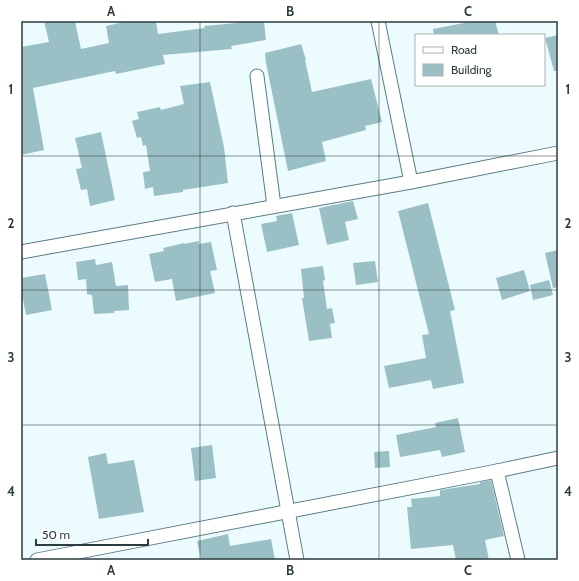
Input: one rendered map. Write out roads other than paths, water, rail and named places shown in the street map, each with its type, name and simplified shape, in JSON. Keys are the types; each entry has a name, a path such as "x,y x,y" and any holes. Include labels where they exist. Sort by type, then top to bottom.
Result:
{"street":[{"path":"378,21 411,182"},
{"path":"257,76 274,206"},
{"path":"21,252 411,182 558,153"},
{"path":"233,213 297,560"},
{"path":"37,560 558,458"},
{"path":"497,471 518,560"}]}
